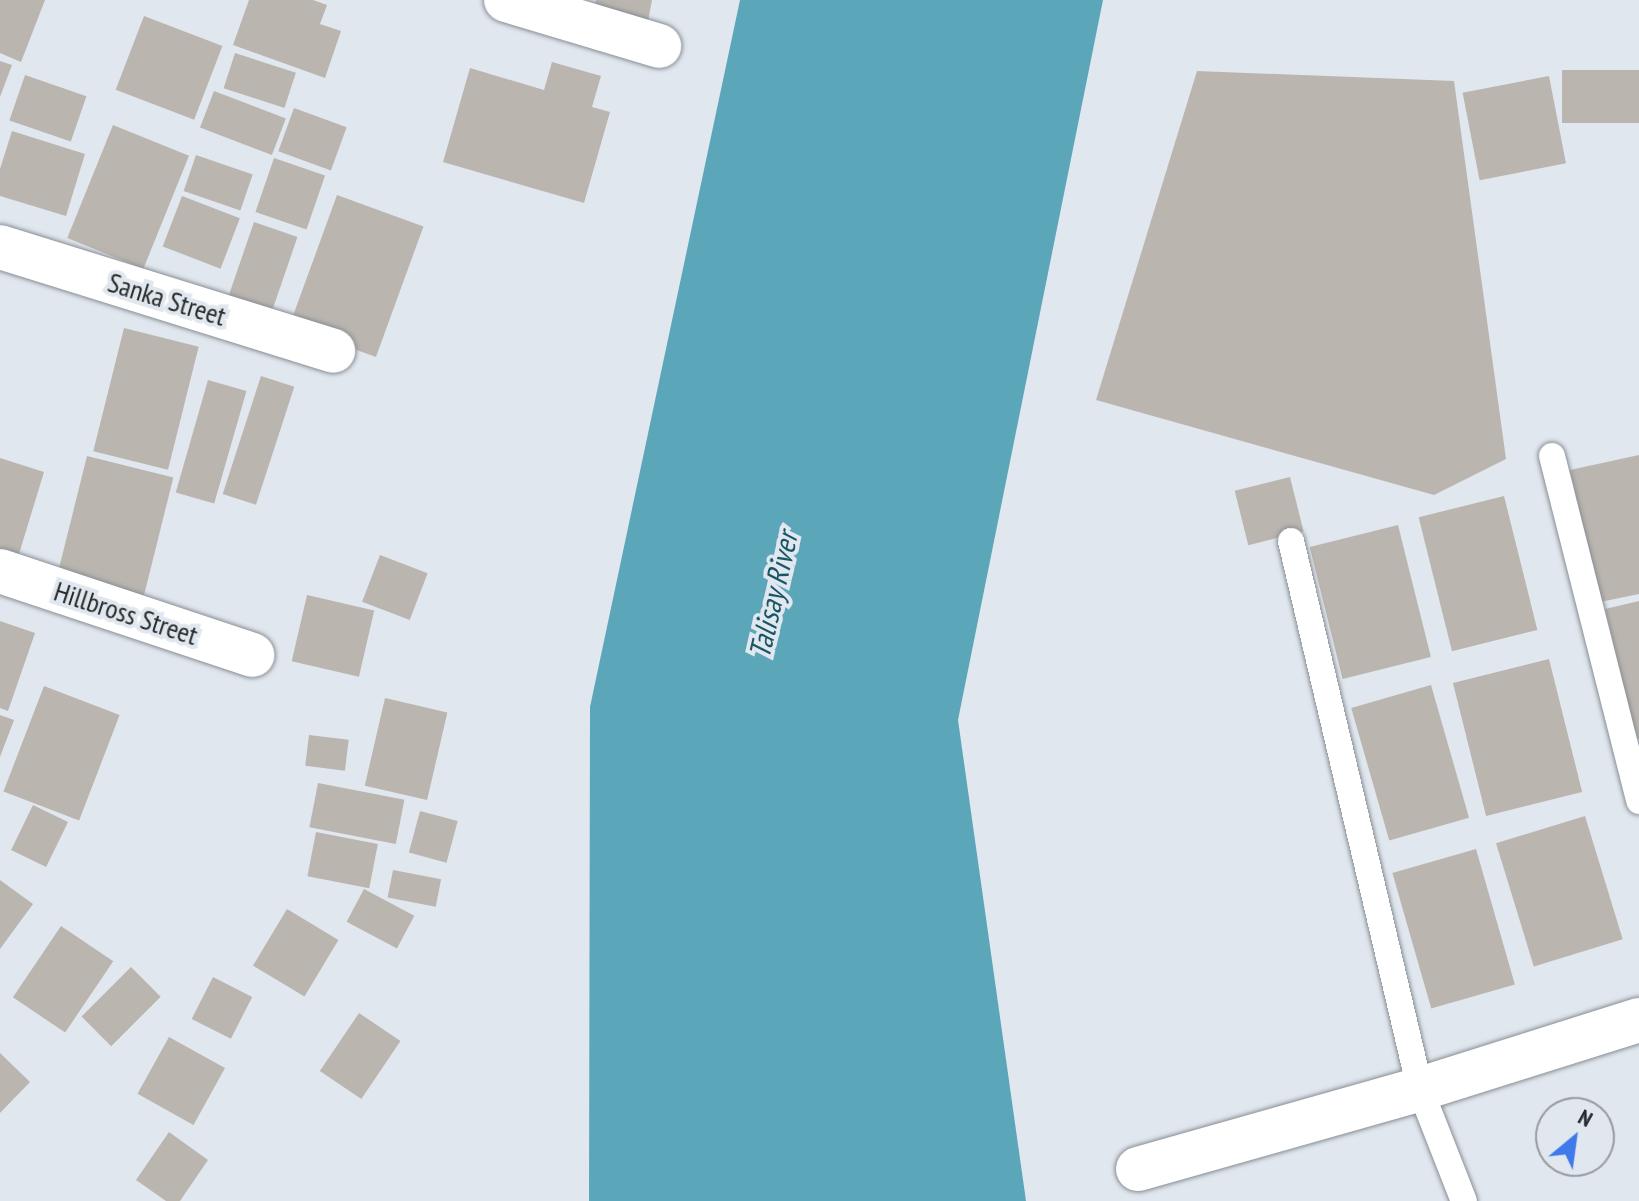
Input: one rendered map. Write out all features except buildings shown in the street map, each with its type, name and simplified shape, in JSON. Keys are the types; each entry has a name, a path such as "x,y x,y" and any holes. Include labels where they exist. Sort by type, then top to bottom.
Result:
{"street":[{"path":"506,0 659,46"},
{"name":"Sanka Street","path":"0,247 333,351"},
{"name":"Hillbross Street","path":"0,571 252,655"},
{"path":"1138,1169 1420,1089 1639,1020"}],"lane":[{"path":"1552,456 1639,801"},
{"path":"1291,541 1420,1089 1464,1201"}],"water":[{"name":"Talisay River","path":"740,0 1103,0 958,720 1026,1201 589,1201 590,707"}]}
